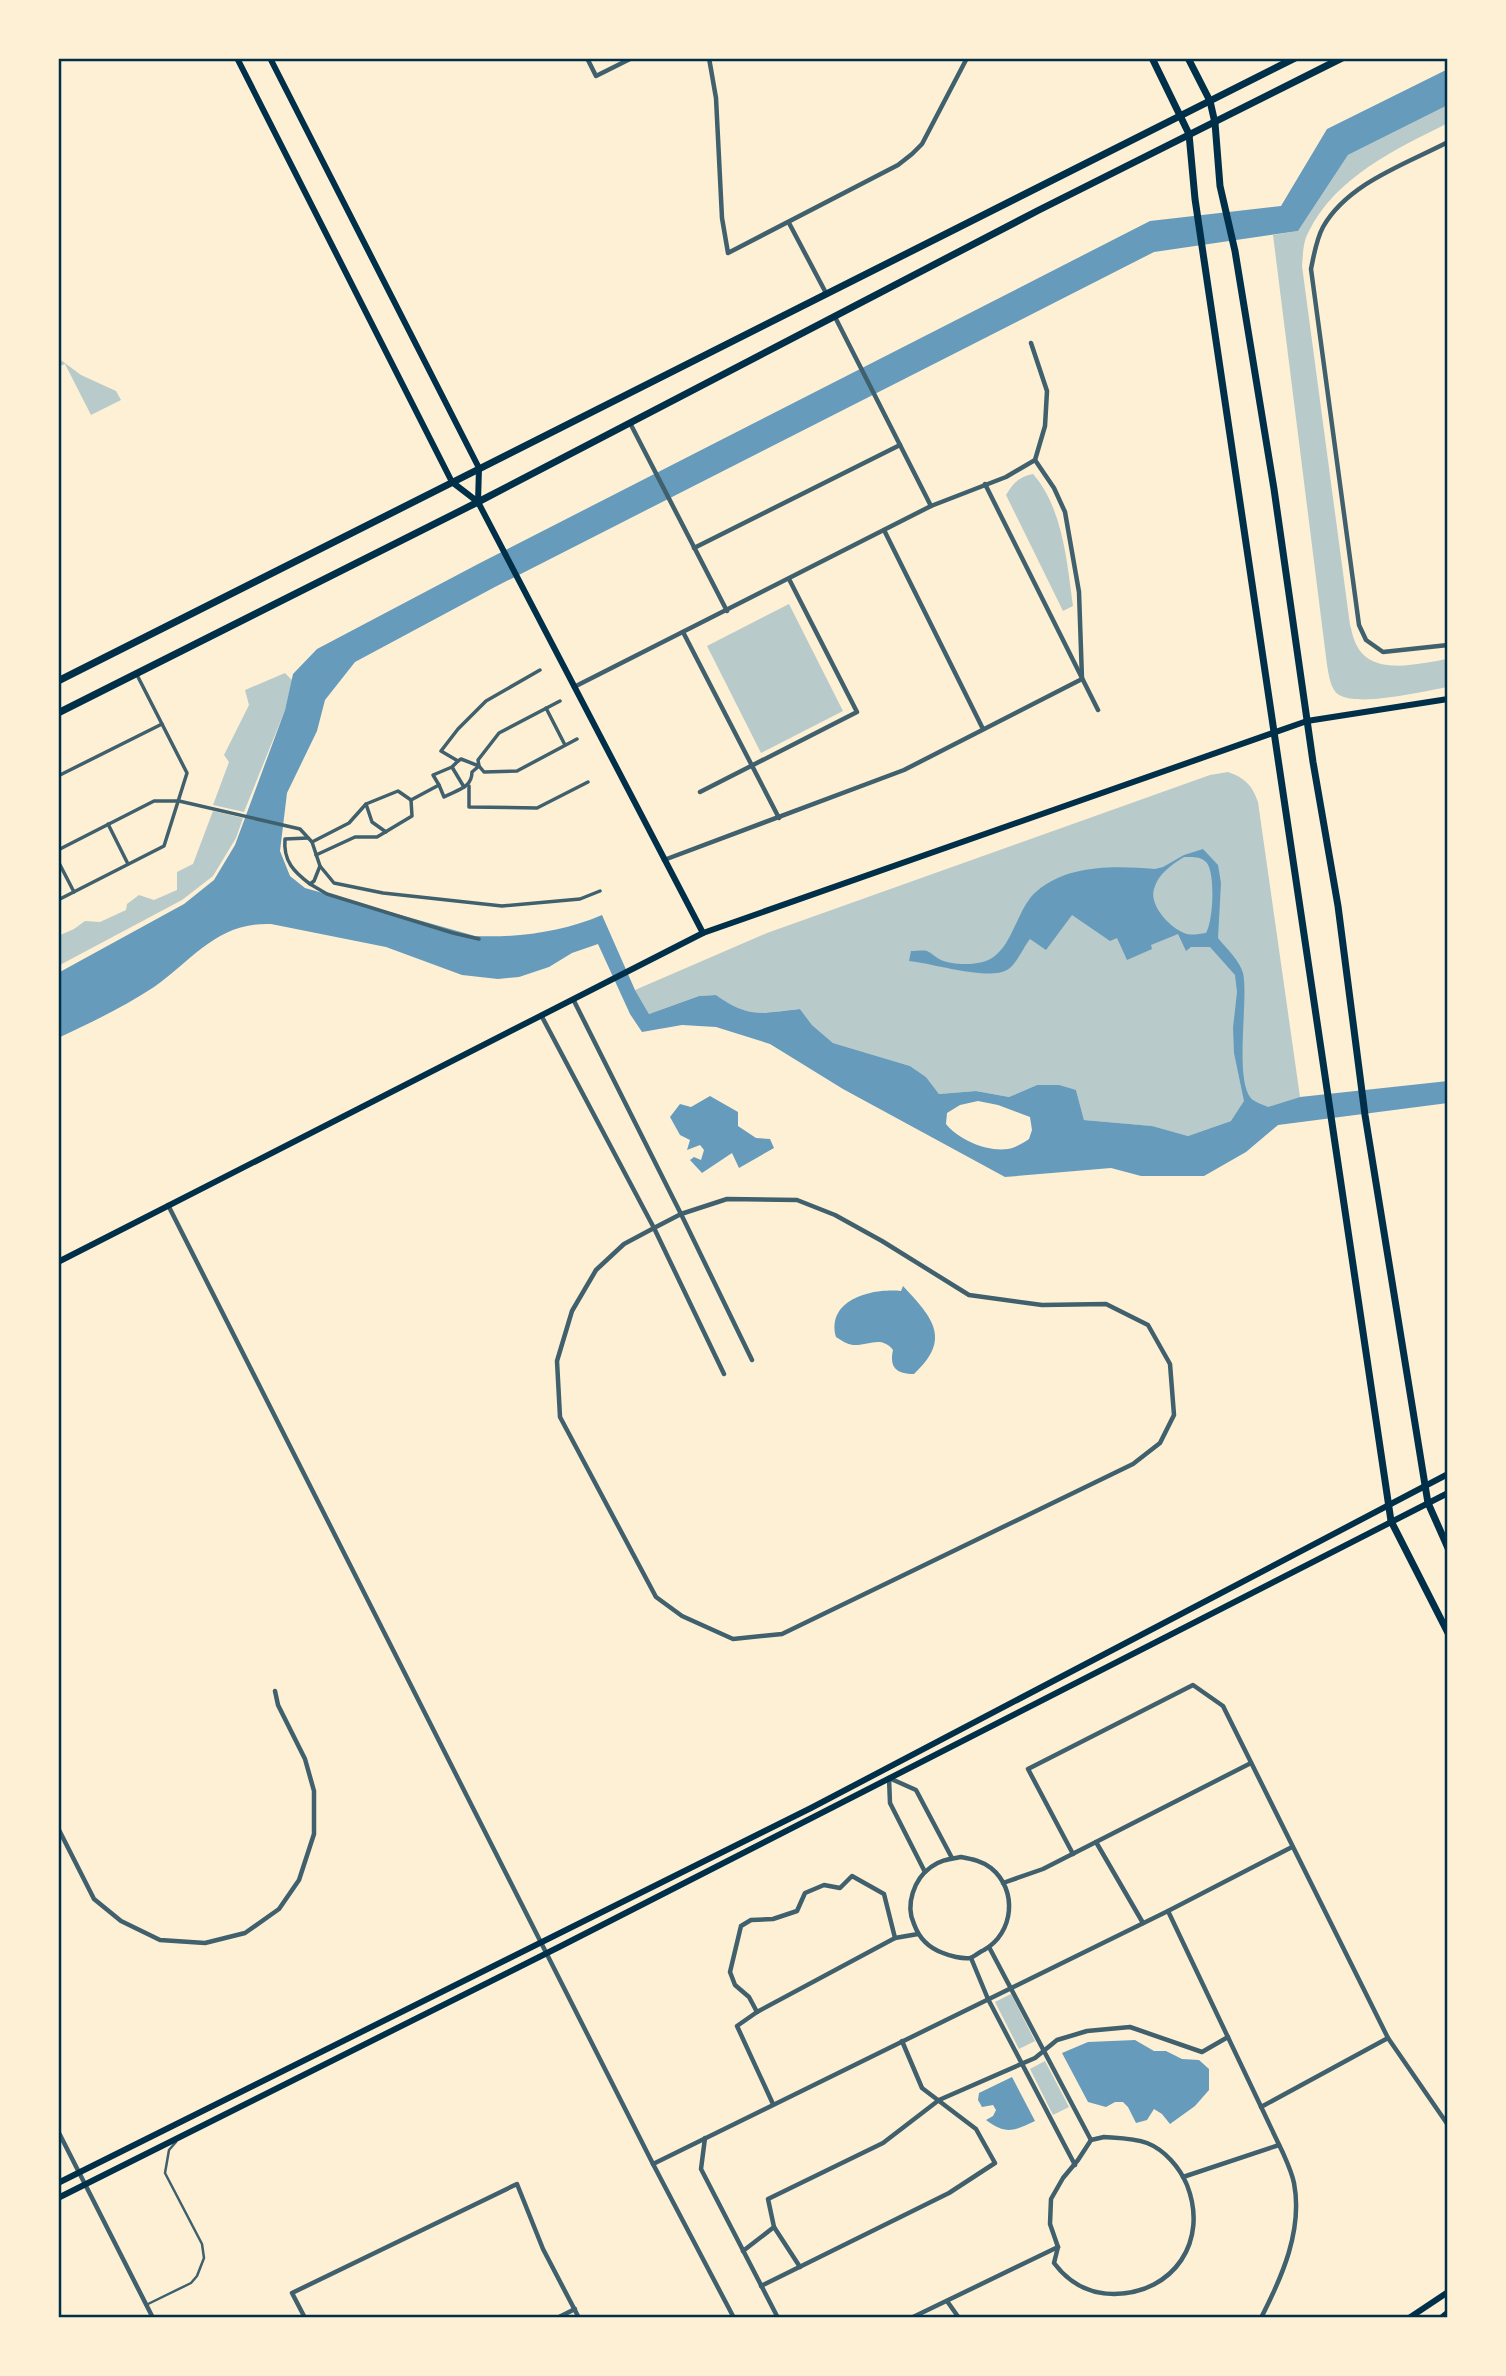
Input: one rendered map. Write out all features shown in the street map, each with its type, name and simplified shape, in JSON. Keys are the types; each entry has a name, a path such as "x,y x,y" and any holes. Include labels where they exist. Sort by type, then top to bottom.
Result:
{"main road":[{"path":"237,58 452,482 478,502 702,933"},
{"path":"270,58 479,468 478,502"},
{"path":"1152,58 1189,134 1195,199 1391,1521 1448,1633"},
{"path":"1188,58 1210,101 1215,123 1220,186 1236,251 1275,489 1307,722 1338,906 1364,1115 1428,1503 1448,1548"},
{"path":"58,681 1295,58"},
{"path":"58,713 478,502 1189,134 1342,58"},
{"path":"58,1262 702,933 1274,732 1307,722 1448,699"},
{"path":"58,2183 823,1802 1448,1474"},
{"path":"58,2198 546,1954 1448,1493"},
{"path":"1409,2318 1448,2292"},
{"path":"1442,2318 1448,2313"}],"street":[{"path":"587,58 596,76 632,58"},
{"path":"709,58 716,98 722,218 728,253 898,165 912,155 922,144 967,58"},
{"path":"1448,142 1365,185 1341,204 1324,226 1315,247 1311,269 1359,625 1366,640 1383,652 1448,645"},
{"path":"789,222 826,293"},
{"path":"835,316 931,506"},
{"path":"574,687 931,506 1006,477 1035,460 1045,426 1047,391 1031,343"},
{"path":"630,423 727,611"},
{"path":"694,548 900,445"},
{"path":"1035,460 1054,488 1065,512 1079,592 1082,679"},
{"path":"985,484 1098,710"},
{"path":"884,530 983,730"},
{"path":"699,792 858,712 789,579"},
{"path":"683,632 779,818"},
{"path":"458,761 441,751 458,729 486,701 540,670"},
{"path":"58,900 164,846 187,773 136,673"},
{"path":"664,860 904,770 1082,679"},
{"path":"479,766 478,760 499,733 560,701"},
{"path":"546,708 565,746"},
{"path":"58,776 162,724"},
{"path":"479,766 472,772 472,781 467,786 444,797 433,775 452,767 461,759 479,766 484,772 517,771 577,739"},
{"path":"452,767 467,786 468,807 537,808 588,782"},
{"path":"411,800 439,785"},
{"path":"411,800 398,791 366,804 349,823 310,840 285,839 287,862 298,875 327,894 479,939"},
{"path":"58,850 154,800 179,800 300,829 310,840 320,866 334,883 383,893 502,906 580,899 600,891"},
{"path":"316,855 355,837 377,837 386,832 412,816 411,800"},
{"path":"366,804 372,822 386,832"},
{"path":"108,824 128,864"},
{"path":"58,861 74,892"},
{"path":"310,884 320,866"},
{"path":"573,999 752,1360"},
{"path":"541,1015 654,1228 724,1374"},
{"path":"727,1199 797,1200 835,1215 970,1295 1042,1305 1107,1304 1148,1325 1170,1364 1174,1415 1160,1443 1133,1464 782,1634 733,1639 682,1616 656,1597 560,1417 556,1361 572,1311 596,1270 624,1244 681,1214 727,1199"},
{"path":"168,1205 546,1954 734,2318"},
{"path":"1073,1854 1028,1769 1193,1685 1223,1706 1388,2038 1448,2125"},
{"path":"58,1828 94,1899 121,1921 160,1940 205,1943 245,1933 279,1909 299,1880 314,1834 314,1791 305,1759 278,1705 275,1691"},
{"path":"1003,1883 1043,1869 1251,1763"},
{"path":"925,1872 890,1803 889,1778 916,1790 953,1858"},
{"path":"1096,1842 1143,1923"},
{"path":"653,2164 1168,1911 1292,1847"},
{"path":"953,1858 976,1860 990,1867 1003,1883 1010,1907 1000,1936 989,1947 971,1958 937,1951 926,1944 912,1920 910,1905 913,1889 932,1866 953,1858"},
{"path":"757,2012 749,1997 735,1985 730,1972 741,1926 751,1920 773,1919 797,1911 804,1893 824,1885 841,1888 852,1876 884,1894 895,1938"},
{"path":"1168,1911 1294,2182 1296,2217 1288,2257 1261,2318"},
{"path":"773,2104 737,2026 757,2012 895,1938 918,1934"},
{"path":"989,1947 1091,2140"},
{"path":"971,1958 988,1999 1074,2165"},
{"path":"800,2267 774,2227 768,2199 883,2143 939,2100 1035,2058 1057,2040 1087,2031 1130,2027 1202,2052 1228,2037"},
{"path":"1261,2107 1388,2038"},
{"path":"761,2286 949,2193 995,2162 976,2129 922,2088 902,2041"},
{"path":"58,2131 153,2318"},
{"path":"1104,2137 1147,2143 1174,2164 1184,2177 1194,2216 1192,2239 1181,2260 1151,2286 1129,2293 1101,2294 1086,2289 1062,2274 1054,2263 1058,2247 1050,2224 1051,2199 1091,2140 1104,2137"},
{"path":"705,2138 701,2169 778,2318"},
{"path":"1184,2177 1279,2145"},
{"path":"305,2318 292,2293 517,2184 543,2249 579,2318"},
{"path":"743,2251 774,2227"},
{"path":"911,2318 1058,2247"},
{"path":"947,2301 960,2318"},
{"path":"557,2318 575,2309"}],"lane":[{"path":"146,2305 191,2283 204,2258 202,2244 165,2173 169,2150 179,2137"}],"shaded area":[{"path":"1448,105 1448,123 1388,154 1350,180 1320,213 1304,244 1302,266 1354,641 1364,656 1386,665 1412,665 1448,659 1448,687 1377,699 1349,698 1339,695 1334,689 1327,665 1273,235 1298,231 1348,155"},
{"path":"58,358 81,375 116,391 121,400 91,415 65,364 58,367"},
{"path":"1033,474 1051,503 1062,537 1073,606 1063,611 1006,495 1017,481"},
{"path":"789,604 843,711 761,753 707,646"},
{"path":"285,673 292,680 285,710 244,812 213,805 229,762 224,755 249,705 245,690"},
{"path":"1228,772 1247,783 1258,802 1300,1097 1188,1136 1151,1126 1084,1120 1076,1090 1037,1085 1009,1097 976,1091 939,1094 926,1077 910,1066 833,1043 812,1025 800,1009 756,1013 738,1008 716,995 699,996 649,1014 635,990 767,933 1210,775"},
{"path":"213,811 243,818 236,838 213,876 182,900 58,966 58,936 85,921 100,922 126,910 127,904 139,895 154,900 177,890 177,872 193,864"},
{"path":"1011,1994 1035,2041 1019,2049 995,2002"},
{"path":"1045,2061 1069,2107 1053,2115 1030,2069"}],"water":[{"path":"1448,69 1448,105 1348,155 1298,231 1154,252 493,588 355,662 325,700 317,731 287,793 280,851 290,876 305,888 475,936 540,933 572,926 602,915 635,990 649,1014 699,996 716,995 747,1011 765,1013 800,1009 812,1025 833,1043 910,1066 926,1077 939,1094 976,1091 1009,1097 1037,1085 1059,1085 1076,1090 1084,1120 1152,1126 1188,1136 1231,1121 1244,1101 1234,1053 1233,1028 1237,992 1235,975 1210,947 1191,947 1186,951 1178,934 1151,945 1152,949 1127,960 1117,938 1110,941 1072,915 1046,950 1030,939 1013,964 999,973 974,973 909,961 911,951 924,951 951,963 983,962 1001,950 1030,899 1050,882 1078,871 1093,869 1155,869 1203,849 1218,865 1221,883 1218,938 1236,959 1243,973 1244,1077 1247,1091 1253,1100 1268,1107 1300,1097 1448,1081 1448,1103 1278,1125 1246,1152 1204,1176 1141,1176 1111,1168 1005,1177 843,1089 770,1044 716,1027 682,1025 642,1032 630,1014 598,944 572,953 549,967 519,977 498,979 462,975 386,947 271,924 252,925 221,936 143,994 58,1038 58,973 184,904 214,880 235,845 285,710 293,674 317,649 1150,221 1281,206 1327,129","holes":["1184,857 1196,857 1206,862 1209,867 1212,897 1206,933 1189,934 1178,930 1167,921 1154,902 1154,889 1162,874","978,1101 1030,1117 1032,1130 1029,1139 1011,1148 991,1149 966,1140 946,1124 947,1113 960,1105"]},
{"path":"710,1096 738,1112 738,1126 756,1138 770,1139 774,1148 739,1168 732,1153 702,1173 690,1160 694,1157 701,1160 704,1150 700,1145 687,1150 690,1140 680,1135 670,1117 680,1104 691,1107"},
{"path":"903,1286 923,1308 934,1329 933,1350 914,1374 903,1373 893,1366 893,1350 884,1343 853,1345 836,1337 838,1313 845,1305 865,1294 901,1291"},
{"path":"1135,2040 1154,2051 1166,2051 1182,2059 1199,2060 1209,2069 1209,2090 1195,2106 1170,2124 1154,2109 1147,2120 1136,2123 1123,2102 1115,2102 1106,2107 1088,2102 1062,2053 1088,2042"},
{"path":"1012,2077 1035,2121 1016,2129 1005,2130 986,2120 993,2116 996,2110 993,2105 982,2107 978,2100 979,2093"}]}
